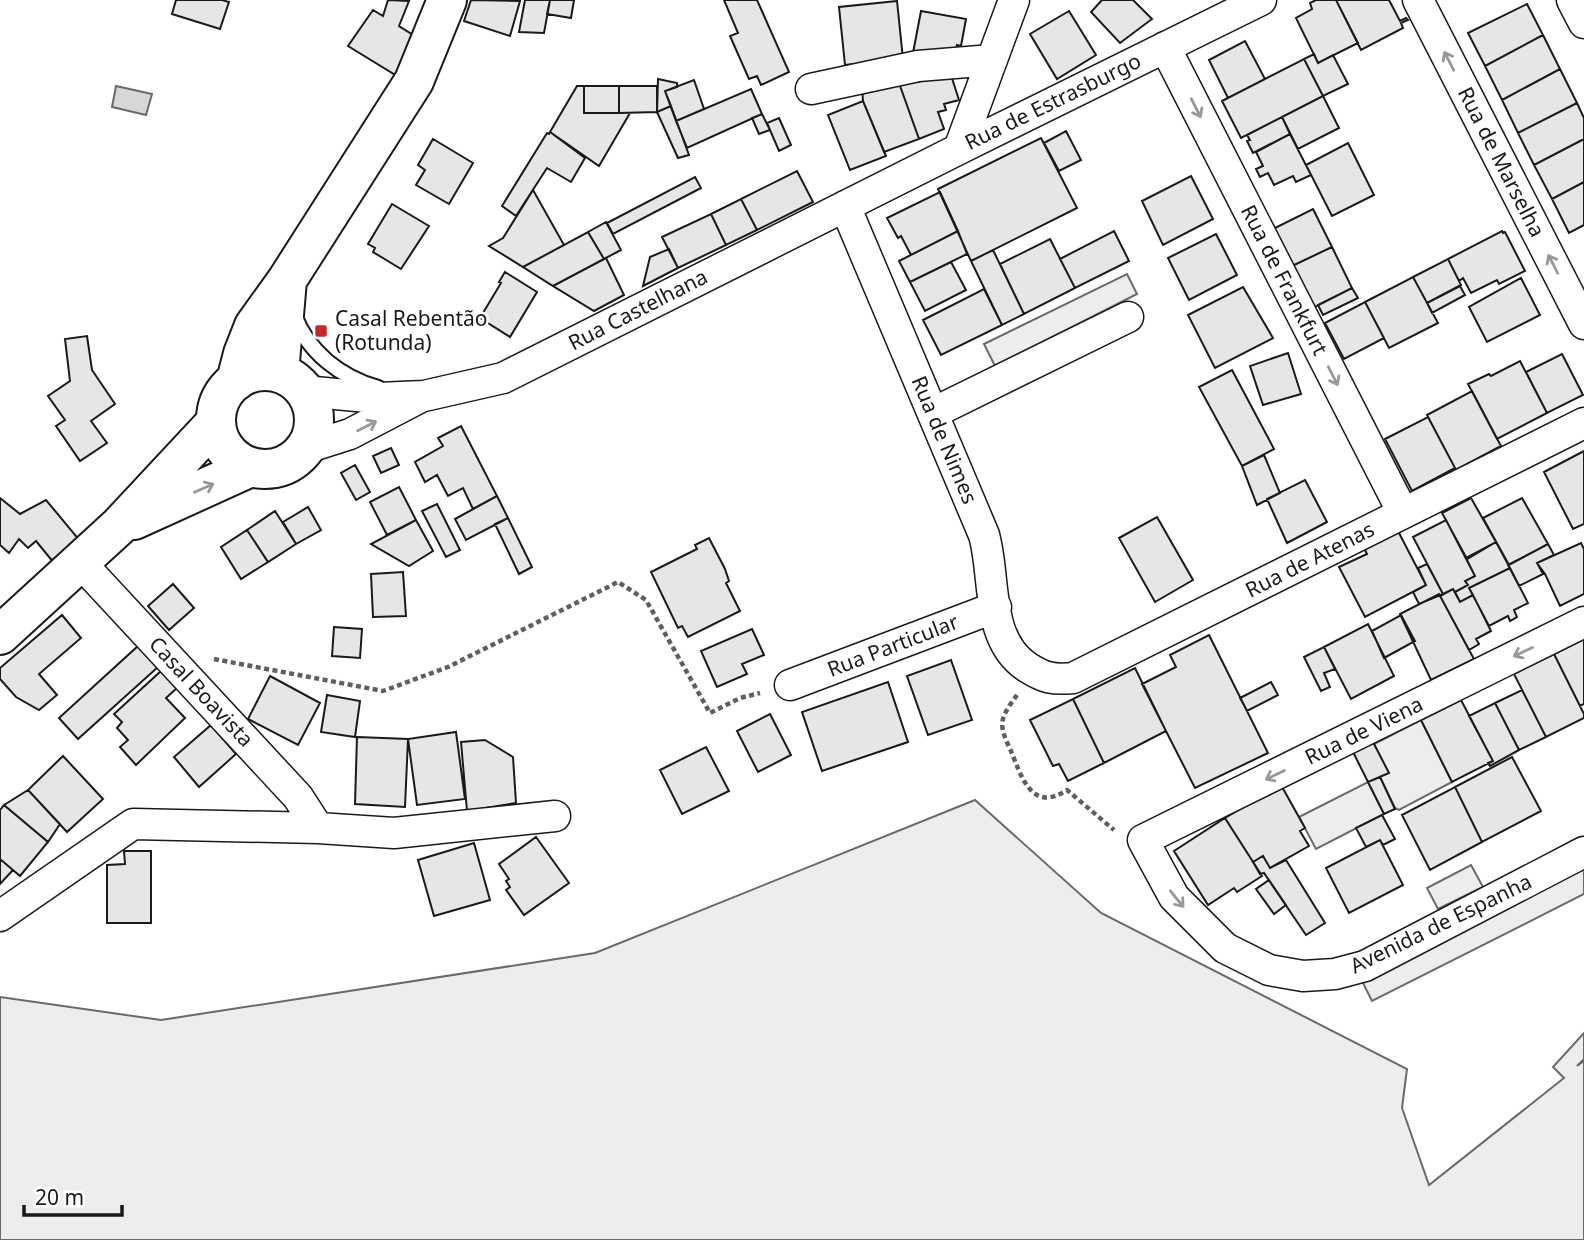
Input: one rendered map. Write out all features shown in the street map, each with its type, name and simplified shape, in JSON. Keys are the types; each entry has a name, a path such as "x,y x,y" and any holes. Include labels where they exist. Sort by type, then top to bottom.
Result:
{"street":[{"path":"236,381 254,326 287,280 414,81 447,0"},
{"path":"959,149 1014,0"},
{"name":"Rua de Estrasburgo","path":"845,206 1261,0"},
{"name":"Rua de Marselha","path":"1418,0 1584,324"},
{"path":"1572,0 1584,23"},
{"name":"Rua de Frankfurt","path":"1165,47 1403,513"},
{"path":"811,89 918,66 992,60"},
{"name":"Rua Castelhana","path":"292,382 378,398 424,396 503,378 845,206"},
{"name":"Rua de Nimes","path":"845,206 984,535 989,552 1000,630 1007,646 1021,663 1033,671"},
{"path":"287,280 292,382"},
{"path":"933,413 1128,317"},
{"path":"264,371 292,382 312,404 312,435 306,449 282,467 267,470 238,461 226,450 219,437 216,422 218,406 225,392 236,381 249,374 264,371"},
{"name":"Rua Castelhana","path":"306,449 350,434 424,396"},
{"path":"0,635 119,526 216,422"},
{"name":"Rua de Atenas","path":"1033,671 1052,680 1073,678 1584,423"},
{"path":"119,526 251,467"},
{"name":"Casal Boavista","path":"79,561 298,797 317,828"},
{"name":"Rua Particular","path":"790,685 996,607"},
{"name":"Rua de Viena","path":"1143,840 1584,622"},
{"path":"0,916 133,824 317,828 394,833 555,816"},
{"name":"Avenida de Espanha","path":"1143,840 1174,897 1225,948 1269,970 1303,976 1335,974 1368,964 1584,852"}],"lane":[{"path":"287,280 291,307 299,328 327,363 367,385 424,396"}],"path":[{"path":"159,647 383,691 448,667 618,582 646,600 710,713 740,698 790,685"},
{"path":"1033,671 1003,719 1002,730 1025,785 1038,796 1048,798 1057,797 1067,790 1118,834 1143,840"}],"shaded area":[{"path":"116,86 152,94 146,115 112,107"},
{"path":"1127,274 1137,294 995,366 984,344"},
{"path":"1421,720 1452,782 1399,810 1395,808 1380,777 1374,744"},
{"path":"1368,782 1384,814 1316,849 1299,817"},
{"path":"975,800 1101,913 1407,1069 1402,1108 1429,1185 1564,1078 1553,1067 1584,1033 1584,1059 1577,1066 1584,1061 1584,1240 0,1240 0,997 161,1020 595,953"},
{"path":"1471,865 1483,887 1438,909 1427,888"},
{"path":"1584,869 1584,894 1372,1001 1362,981"}],"building":[{"path":"176,0 229,2 220,29 172,14"},
{"path":"388,0 409,1 399,26 413,35 397,76 348,46 373,10 383,16"},
{"path":"471,0 520,1 510,36 464,21"},
{"path":"525,0 550,0 544,33 519,32"},
{"path":"550,0 574,0 571,18 547,14"},
{"path":"724,0 757,0 789,72 761,85 757,76 749,79 730,36 738,33"},
{"path":"1102,0 1133,0 1152,19 1120,43 1091,12"},
{"path":"1316,0 1336,0 1358,43 1318,63 1296,18 1312,9 1310,3"},
{"path":"1336,0 1389,0 1400,21 1406,18 1408,20 1401,23 1403,28 1361,50"},
{"path":"897,1 903,59 845,65 839,7"},
{"path":"1527,4 1543,35 1485,66 1468,33"},
{"path":"921,11 966,19 961,46 957,45 954,61 913,53"},
{"path":"1069,11 1096,55 1057,79 1030,34"},
{"path":"1543,35 1560,69 1502,100 1485,66"},
{"path":"1245,41 1265,79 1228,98 1209,60"},
{"path":"1314,54 1318,63 1333,55 1348,84 1323,96 1304,59"},
{"path":"1304,59 1323,96 1241,138 1222,101"},
{"path":"1560,69 1577,103 1518,133 1502,100"},
{"path":"950,72 959,100 944,104 946,110 938,112 944,129 919,139 899,83 916,78 918,82"},
{"path":"658,79 677,83 677,87 665,91 671,106 657,112"},
{"path":"694,80 704,109 676,121 665,91"},
{"path":"899,83 919,139 884,152 863,101 862,87"},
{"path":"577,86 584,86 584,113 630,113 599,166 550,132"},
{"path":"584,86 619,86 619,113 584,113"},
{"path":"619,86 657,86 657,112 619,113"},
{"path":"751,89 762,114 687,148 676,121"},
{"path":"1323,96 1339,128 1298,149 1282,117"},
{"path":"863,101 886,156 850,170 828,115"},
{"path":"1577,103 1584,118 1584,139 1534,165 1518,133"},
{"path":"671,106 689,155 678,158 657,112"},
{"path":"762,114 770,130 759,134 752,118"},
{"path":"1282,117 1290,134 1253,153 1247,135"},
{"path":"779,118 791,145 779,151 767,123"},
{"path":"1066,131 1081,160 1059,171 1044,143"},
{"path":"550,132 585,158 571,182 547,168 516,216 502,206"},
{"path":"1290,134 1311,175 1296,182 1293,176 1274,185 1268,173 1260,177 1256,169 1263,166 1256,152"},
{"path":"1041,138 1077,208 971,261 938,189"},
{"path":"433,139 473,163 449,204 416,185 425,170 418,165"},
{"path":"1584,139 1584,182 1552,199 1534,165"},
{"path":"1348,143 1374,195 1332,216 1306,165"},
{"path":"797,171 813,202 757,230 741,199"},
{"path":"1191,176 1213,219 1163,245 1142,201"},
{"path":"695,177 701,188 613,234 607,223"},
{"path":"1584,182 1584,225 1569,233 1552,199"},
{"path":"533,190 564,245 523,267 489,246 503,238"},
{"path":"940,192 958,231 911,255 887,218"},
{"path":"741,199 757,230 726,245 711,214"},
{"path":"392,204 429,226 401,269 373,252 375,248 368,244"},
{"path":"1313,209 1332,247 1292,266 1273,229"},
{"path":"711,214 726,245 678,268 662,237"},
{"path":"606,222 621,250 604,259 588,232"},
{"path":"958,231 967,254 910,282 899,261"},
{"path":"1114,231 1129,261 1075,288 1060,259"},
{"path":"1502,231 1505,232 1525,271 1499,284 1497,280 1471,293 1463,278 1459,281 1448,259"},
{"path":"588,232 604,259 553,286 523,267"},
{"path":"1216,234 1237,275 1189,300 1168,258"},
{"path":"1050,239 1075,288 1024,314 1000,264"},
{"path":"1332,247 1352,288 1313,308 1292,266"},
{"path":"669,249 678,268 643,286 650,257"},
{"path":"993,250 1024,314 1002,325 971,261"},
{"path":"606,258 624,295 594,311 553,286"},
{"path":"1448,259 1461,285 1427,303 1413,277"},
{"path":"951,262 966,290 925,311 910,282"},
{"path":"505,272 537,292 510,337 480,318"},
{"path":"1413,277 1438,323 1389,348 1365,302"},
{"path":"1521,278 1540,315 1487,342 1469,307"},
{"path":"1460,286 1465,295 1432,313 1427,303"},
{"path":"1243,287 1273,338 1215,368 1188,315"},
{"path":"1352,288 1358,298 1323,315 1318,305"},
{"path":"984,289 1002,325 941,355 923,320"},
{"path":"1365,302 1384,338 1344,359 1325,323"},
{"path":"87,336 92,370 115,404 91,421 107,443 80,461 56,426 65,420 48,396 70,381 65,339"},
{"path":"1288,353 1301,394 1263,405 1250,366"},
{"path":"1562,354 1583,395 1547,413 1526,372"},
{"path":"1520,361 1547,413 1497,439 1468,384"},
{"path":"1232,370 1274,449 1242,466 1199,387"},
{"path":"1472,391 1501,446 1456,470 1427,415"},
{"path":"1428,417 1455,468 1412,491 1385,439"},
{"path":"461,426 497,496 473,509 463,488 448,496 437,475 425,482 415,462 443,446 438,438"},
{"path":"391,448 399,465 381,473 373,456"},
{"path":"1584,451 1584,524 1573,529 1544,472"},
{"path":"1264,455 1280,493 1257,505 1242,466"},
{"path":"355,465 370,492 356,500 341,473"},
{"path":"1305,480 1327,522 1287,543 1267,499"},
{"path":"399,487 416,520 387,535 370,502"},
{"path":"497,496 508,518 466,540 455,519"},
{"path":"0,498 20,514 46,500 81,542 54,563 36,541 28,548 19,539 9,553 0,545"},
{"path":"1471,498 1496,542 1467,559 1442,513"},
{"path":"1522,498 1548,544 1509,565 1483,518"},
{"path":"437,504 460,550 446,557 422,511"},
{"path":"308,507 321,530 296,544 283,522"},
{"path":"275,511 296,544 268,562 247,530"},
{"path":"1157,517 1193,580 1155,602 1119,538"},
{"path":"508,518 532,567 519,574 495,524"},
{"path":"416,520 433,551 409,566 371,544"},
{"path":"1446,520 1475,576 1465,581 1468,585 1455,592 1453,589 1443,594 1413,537"},
{"path":"247,530 268,562 241,579 221,547"},
{"path":"1398,531 1426,585 1365,617 1339,567 1367,554 1364,548"},
{"path":"709,538 725,569 729,581 726,583 740,611 688,637 682,626 678,628 651,572 697,549 695,545"},
{"path":"1496,542 1510,568 1469,588 1473,595 1460,602 1455,592 1468,585 1465,581 1475,576 1466,558"},
{"path":"1581,543 1584,549 1584,594 1560,606 1537,563"},
{"path":"1548,544 1554,555 1537,563 1543,574 1519,586 1508,565"},
{"path":"1427,564 1443,594 1419,604 1413,592 1426,585 1418,568"},
{"path":"1510,568 1528,603 1514,610 1517,617 1510,621 1508,616 1489,626 1469,588"},
{"path":"403,572 406,616 373,617 371,574"},
{"path":"173,584 194,608 169,630 148,606"},
{"path":"1453,589 1460,602 1473,595 1491,631 1476,639 1479,644 1469,650 1440,596"},
{"path":"1439,594 1474,659 1431,680 1400,614"},
{"path":"62,615 81,638 39,674 57,695 39,710 16,697 0,679 0,668"},
{"path":"1401,615 1415,641 1384,658 1372,631"},
{"path":"1368,624 1394,676 1351,699 1324,647"},
{"path":"334,627 362,629 360,658 332,656"},
{"path":"752,629 764,655 742,664 747,674 717,687 701,651"},
{"path":"1209,635 1268,753 1195,788 1142,684 1176,667 1170,655"},
{"path":"1584,639 1584,704 1580,706 1554,654"},
{"path":"138,646 158,667 78,739 59,718"},
{"path":"1324,647 1335,669 1324,673 1330,687 1321,691 1304,657"},
{"path":"1554,654 1584,718 1546,737 1514,674"},
{"path":"951,660 972,720 928,735 907,676"},
{"path":"1135,668 1166,731 1104,763 1073,699"},
{"path":"161,671 177,688 166,698 185,718 136,765 120,747 128,740 117,728 122,722 114,714"},
{"path":"270,676 320,703 298,745 248,719"},
{"path":"888,682 908,742 822,771 802,712"},
{"path":"1271,682 1278,695 1247,711 1240,698"},
{"path":"1522,690 1546,737 1519,750 1495,703"},
{"path":"327,695 360,701 355,737 321,732"},
{"path":"1073,699 1104,763 1068,781 1059,764 1053,766 1030,720"},
{"path":"1461,700 1493,761 1452,782 1421,720"},
{"path":"1495,703 1519,750 1490,766 1488,763 1493,761 1469,716"},
{"path":"770,714 791,755 758,772 737,731"},
{"path":"211,725 236,754 199,787 174,757"},
{"path":"456,732 465,799 417,805 408,739"},
{"path":"357,737 408,739 405,807 355,804"},
{"path":"485,740 513,757 516,803 467,811 461,742"},
{"path":"1373,742 1389,773 1368,782 1353,752"},
{"path":"706,747 729,791 682,814 660,770"},
{"path":"63,756 103,799 67,832 28,790"},
{"path":"1512,757 1541,811 1482,842 1455,787"},
{"path":"1380,777 1395,809 1384,814 1368,782"},
{"path":"1281,785 1305,828 1300,831 1309,846 1270,868 1263,856 1253,862 1225,818"},
{"path":"1455,787 1482,842 1430,870 1402,815"},
{"path":"28,790 60,824 48,842 4,805"},
{"path":"4,805 48,842 20,876 0,859 0,810"},
{"path":"1382,815 1395,839 1383,845 1380,840 1366,847 1356,828"},
{"path":"1225,818 1262,876 1237,892 1234,888 1208,905 1174,851"},
{"path":"536,837 569,883 524,915 506,890 510,887 506,881 509,879 499,864"},
{"path":"1380,840 1403,885 1349,913 1326,868"},
{"path":"474,843 490,900 434,916 418,860"},
{"path":"124,851 151,851 151,923 107,923 107,865 125,864"},
{"path":"1263,856 1270,868 1286,860 1325,923 1306,935 1264,873 1260,874 1253,862"},
{"path":"0,859 13,870 0,884"},
{"path":"1269,880 1286,905 1274,914 1256,889"}],"place":[{"name":"Casal Rebentão (Rotunda)","path":"321,331"}]}
